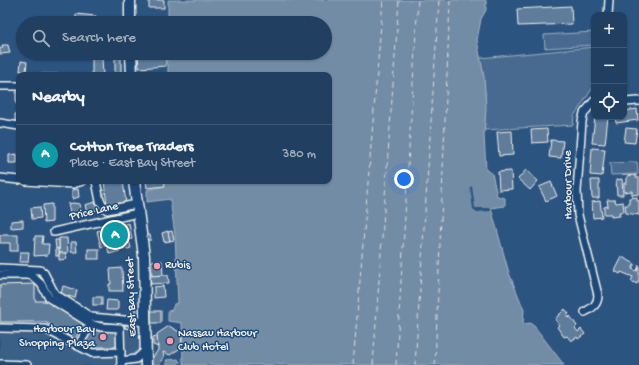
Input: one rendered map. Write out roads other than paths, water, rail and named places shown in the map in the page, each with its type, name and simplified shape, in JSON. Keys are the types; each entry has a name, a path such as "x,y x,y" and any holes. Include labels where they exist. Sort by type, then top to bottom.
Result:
{"highway":[{"path":"130,0 130,16"},
{"path":"131,60 132,72"},
{"name":"East Bay Street","path":"134,184 144,256 146,365"}],"street":[{"path":"608,12 609,0"},
{"path":"0,86 16,86"},
{"path":"627,102 639,100"},
{"name":"Harbour Drive","path":"585,312 595,306 598,301 598,295 578,215 578,156 582,120 584,114 591,105"},
{"path":"0,123 16,126"},
{"path":"0,178 16,180"},
{"path":"97,184 100,201 107,210 138,208"},
{"name":"Price Lane","path":"54,232 138,208"},
{"path":"0,268 40,270 44,273 55,294 91,317 146,322"},
{"path":"0,275 28,275 34,277 41,284 49,298 91,324 101,327 120,328 121,363"},
{"path":"78,346 91,324"},
{"path":"0,328 45,329 92,353 121,352"},
{"path":"121,363 136,359 146,350"},
{"path":"121,363 137,365"},
{"path":"0,364 28,365"}],"place":[{"name":"Cotton Tree Traders","path":"115,235"},
{"name":"Rubis","path":"157,266"},
{"name":"Harbour Bay Shopping Plaza","path":"103,337"},
{"name":"Nassau Harbour Club Hotel","path":"170,341"}]}
